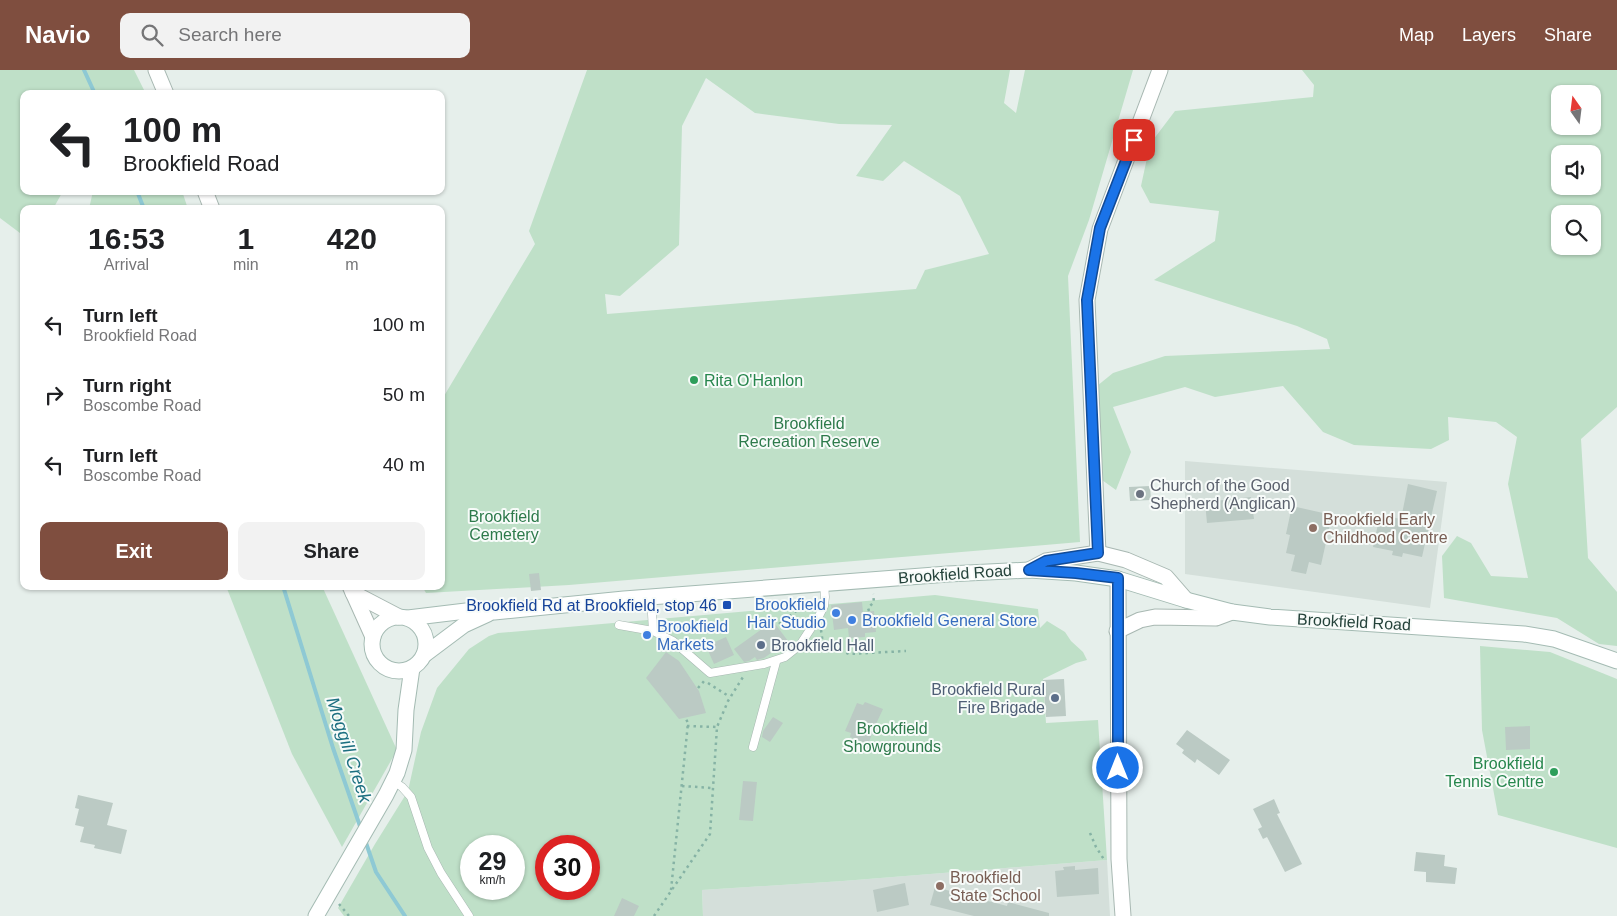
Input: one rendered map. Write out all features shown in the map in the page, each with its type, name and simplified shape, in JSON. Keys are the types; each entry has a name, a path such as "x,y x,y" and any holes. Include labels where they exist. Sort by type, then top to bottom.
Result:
{"main road":[{"path":"156,70 164,90"},
{"path":"1098,553 1087,300 1100,228 1160,70"},
{"path":"1029,570 1046,561 1098,553 1126,560 1166,578 1186,600"},
{"name":"Brookfield Road","path":"404,618 466,611 494,612 651,597 948,574 1029,570 1118,578 1186,600 1232,612 1270,617 1524,634 1554,639 1617,661"},
{"path":"1118,578 1119,859 1123,916"},
{"path":"352,590 416,623 426,637 424,655 412,668 404,671 386,668 375,655 372,646 373,637 377,629 391,618 404,618"},
{"path":"352,590 373,637"},
{"name":"Brookfield Road","path":"424,655 464,625 494,612"},
{"path":"1117,631 1140,620 1156,617 1216,618 1232,612"},
{"path":"316,916 340,877 397,773 404,750 406,710 412,668"},
{"path":"394,670 406,710"}],"lane":[{"path":"618,625 653,631 673,641 710,673 776,662 800,645 819,616 824,606 824,584"},
{"path":"651,597 653,631"},
{"path":"753,747 776,662"},
{"path":"393,781 402,786 411,797 428,848 441,873 469,916"}],"path":[{"path":"868,611 868,608 874,602 873,594"},
{"path":"779,624 799,609 806,599"},
{"path":"819,616 824,644 849,654 906,651"},
{"path":"654,916 710,834 717,728 730,697 751,665"},
{"path":"704,680 730,697"},
{"path":"671,891 682,786 686,719"},
{"path":"687,726 717,728"},
{"path":"682,786 712,788"},
{"path":"1090,833 1105,861"},
{"path":"337,902 349,916"}],"shaded area":[{"name":"Brookfield Early Childhood Centre","path":"1185,461 1447,482 1430,608 1185,574"},
{"name":"Brookfield State School","path":"1107,860 1110,916 703,916 702,890"}],"green space":[{"path":"0,70 134,70 144,90 20,90 20,195 61,195 55,205 20,205 20,233 0,218"},
{"path":"587,70 1010,70 1004,103 1016,113 1025,70 1133,70 1089,220 1068,276 1080,542 569,585 426,593 424,590 445,590 445,394 535,244 529,231","holes":["706,78 755,113 839,124 892,125 856,176 883,181 904,161 960,196 989,254 925,270 916,289 607,314 605,294 620,296 679,245 682,126"]},
{"path":"1302,70 1617,70 1617,407 1581,439 1588,558 1617,592 1617,646 1599,644 1557,618 1444,598 1442,556 1457,536 1471,543 1491,576 1528,578 1508,484 1517,437 1496,422 1448,417 1449,440 1431,449 1354,445 1323,432 1283,386 1215,397 1185,387 1113,407 1131,452 1116,490 1102,480 1097,386 1113,373 1165,356 1330,349 1327,339 1297,326 1154,280 1215,241 1219,211 1150,203 1141,186 1150,144 1175,111 1313,97 1314,85"},
{"path":"92,195 183,195 187,205 90,205"},
{"path":"228,590 324,590 397,750 342,847 292,754"},
{"name":"Brookfield Showgrounds","path":"935,595 1038,609 1040,628 1047,621 1065,632 1071,641 1083,652 1087,660 1076,663 1043,679 1046,723 1098,720 1107,860 702,890 703,916 344,916 338,908 408,791 421,732 437,688 469,649 489,636 498,633"},
{"name":"Brookfield Tennis Centre","path":"1480,646 1550,652 1617,679 1617,848 1498,815 1482,730"}],"building":[{"path":"1408,484 1437,491 1422,557 1403,553 1402,557 1392,555 1393,551 1373,547 1380,515 1401,519"},
{"name":"Church of the Good Shepherd (Anglican)","path":"1150,486 1151,500 1130,501 1129,487"},
{"path":"1251,497 1254,519 1207,523 1205,502"},
{"path":"1292,506 1332,515 1321,565 1309,562 1306,574 1291,571 1295,555 1286,553 1290,535 1286,534"},
{"path":"539,573 541,590 531,591 529,574"},
{"path":"862,602 863,612 874,611 876,632 865,633 865,637 849,638 848,628 834,630 831,605"},
{"name":"Brookfield Hall","path":"773,621 788,641 764,658 757,660 755,657 744,662 734,649"},
{"path":"726,637 734,655 714,664 706,646"},
{"path":"666,652 679,661 699,691 706,713 679,719 646,678"},
{"name":"Brookfield Rural Fire Brigade","path":"1064,679 1066,716 1046,717 1043,680"},
{"path":"865,702 883,709 876,724 880,726 876,736 872,734 868,744 850,737 851,733 845,731 857,703 863,705"},
{"path":"773,717 783,723 770,742 762,737 763,731"},
{"path":"1530,726 1530,749 1506,750 1505,727"},
{"path":"1187,730 1230,760 1219,775 1197,759 1195,763 1182,753 1184,750 1176,744"},
{"path":"743,781 757,782 753,821 739,820"},
{"path":"78,795 113,803 107,825 127,830 121,854 94,848 95,845 80,842 84,827 75,825 79,809 75,808"},
{"path":"1274,799 1280,813 1277,814 1302,864 1285,872 1267,837 1263,839 1258,829 1262,827 1253,809"},
{"path":"1416,852 1445,855 1444,866 1457,868 1455,884 1426,882 1426,872 1414,871"},
{"path":"1075,866 1075,870 1098,868 1099,894 1057,897 1055,871 1064,870 1063,867"},
{"path":"905,883 909,905 877,912 873,890"},
{"path":"935,887 1007,906 1008,902 1049,913 1049,916 974,916 930,905"},
{"path":"622,898 639,906 634,916 614,916"}],"waterway":[{"name":"Moggill Creek","path":"84,70 93,90"},
{"name":"Moggill Creek","path":"139,195 142,205"},
{"name":"Moggill Creek","path":"284,590 333,748 361,829"},
{"name":"Moggill Creek","path":"365,840 376,872 405,916"}],"place":[{"name":"Rita O'Hanlon","path":"694,380"},
{"name":"Church of the Good Shepherd (Anglican)","path":"1140,494"},
{"name":"Brookfield Early Childhood Centre","path":"1313,528"},
{"name":"Brookfield Rd at Brookfield, stop 46","path":"727,605"},
{"name":"Brookfield Hair Studio","path":"836,613"},
{"name":"Brookfield General Store","path":"852,620"},
{"name":"Brookfield Markets","path":"647,635"},
{"name":"Brookfield Hall","path":"761,645"},
{"name":"Brookfield Rural Fire Brigade","path":"1055,698"},
{"name":"Brookfield Tennis Centre","path":"1554,772"},
{"name":"Brookfield State School","path":"940,886"}],"route":[{"path":"1118,768 1118,578 1029,570 1046,561 1098,553 1087,300 1100,228 1134,140"}],"park label":[{"name":"Brookfield Recreation Reserve","path":"809,432"},
{"name":"Brookfield Cemetery","path":"504,525"}]}
